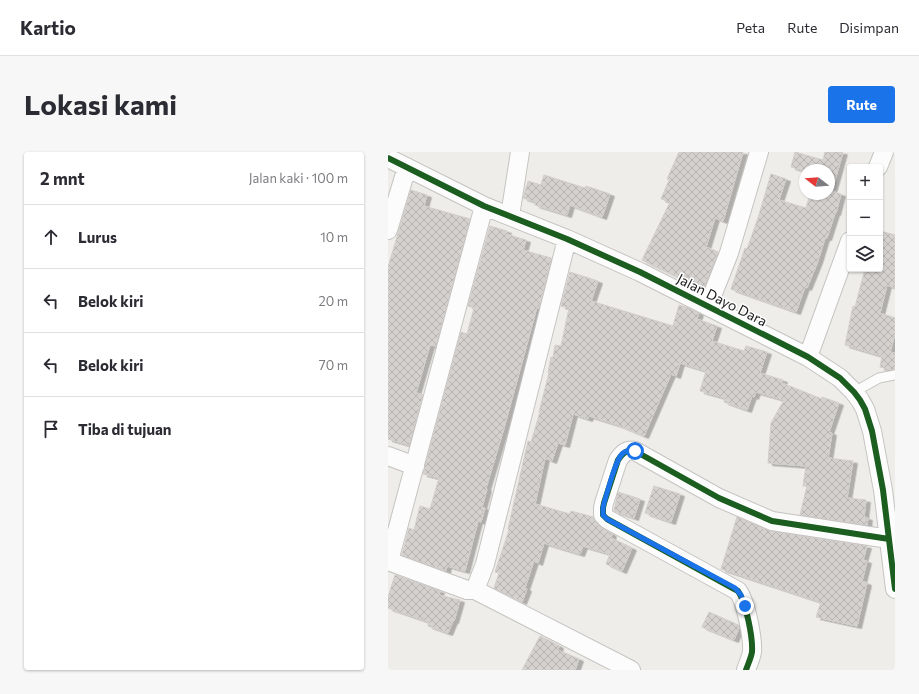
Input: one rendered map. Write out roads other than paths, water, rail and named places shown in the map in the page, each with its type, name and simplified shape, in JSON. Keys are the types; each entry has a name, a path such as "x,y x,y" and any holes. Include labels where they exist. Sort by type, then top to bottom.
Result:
{"street":[{"path":"510,216 520,152"},
{"path":"708,306 728,253 759,152"},
{"path":"879,164 884,152"},
{"name":"Jalan Dayo Dara","path":"388,158 484,206 567,239 640,272 808,357 840,378 854,392 865,409 872,431 883,490 895,589"},
{"path":"388,230 407,167"},
{"path":"484,206 415,466 388,561 467,590 475,590 631,670"},
{"path":"475,590 484,564 567,239"},
{"path":"808,357 847,249"},
{"path":"746,670 752,652 751,637 745,606 738,591 607,519 603,515 604,503 618,460 623,453 628,450 635,451 719,498 772,521 889,539"},
{"path":"388,456 415,466"}],"lane":[{"path":"854,392 879,378 895,375"}]}
